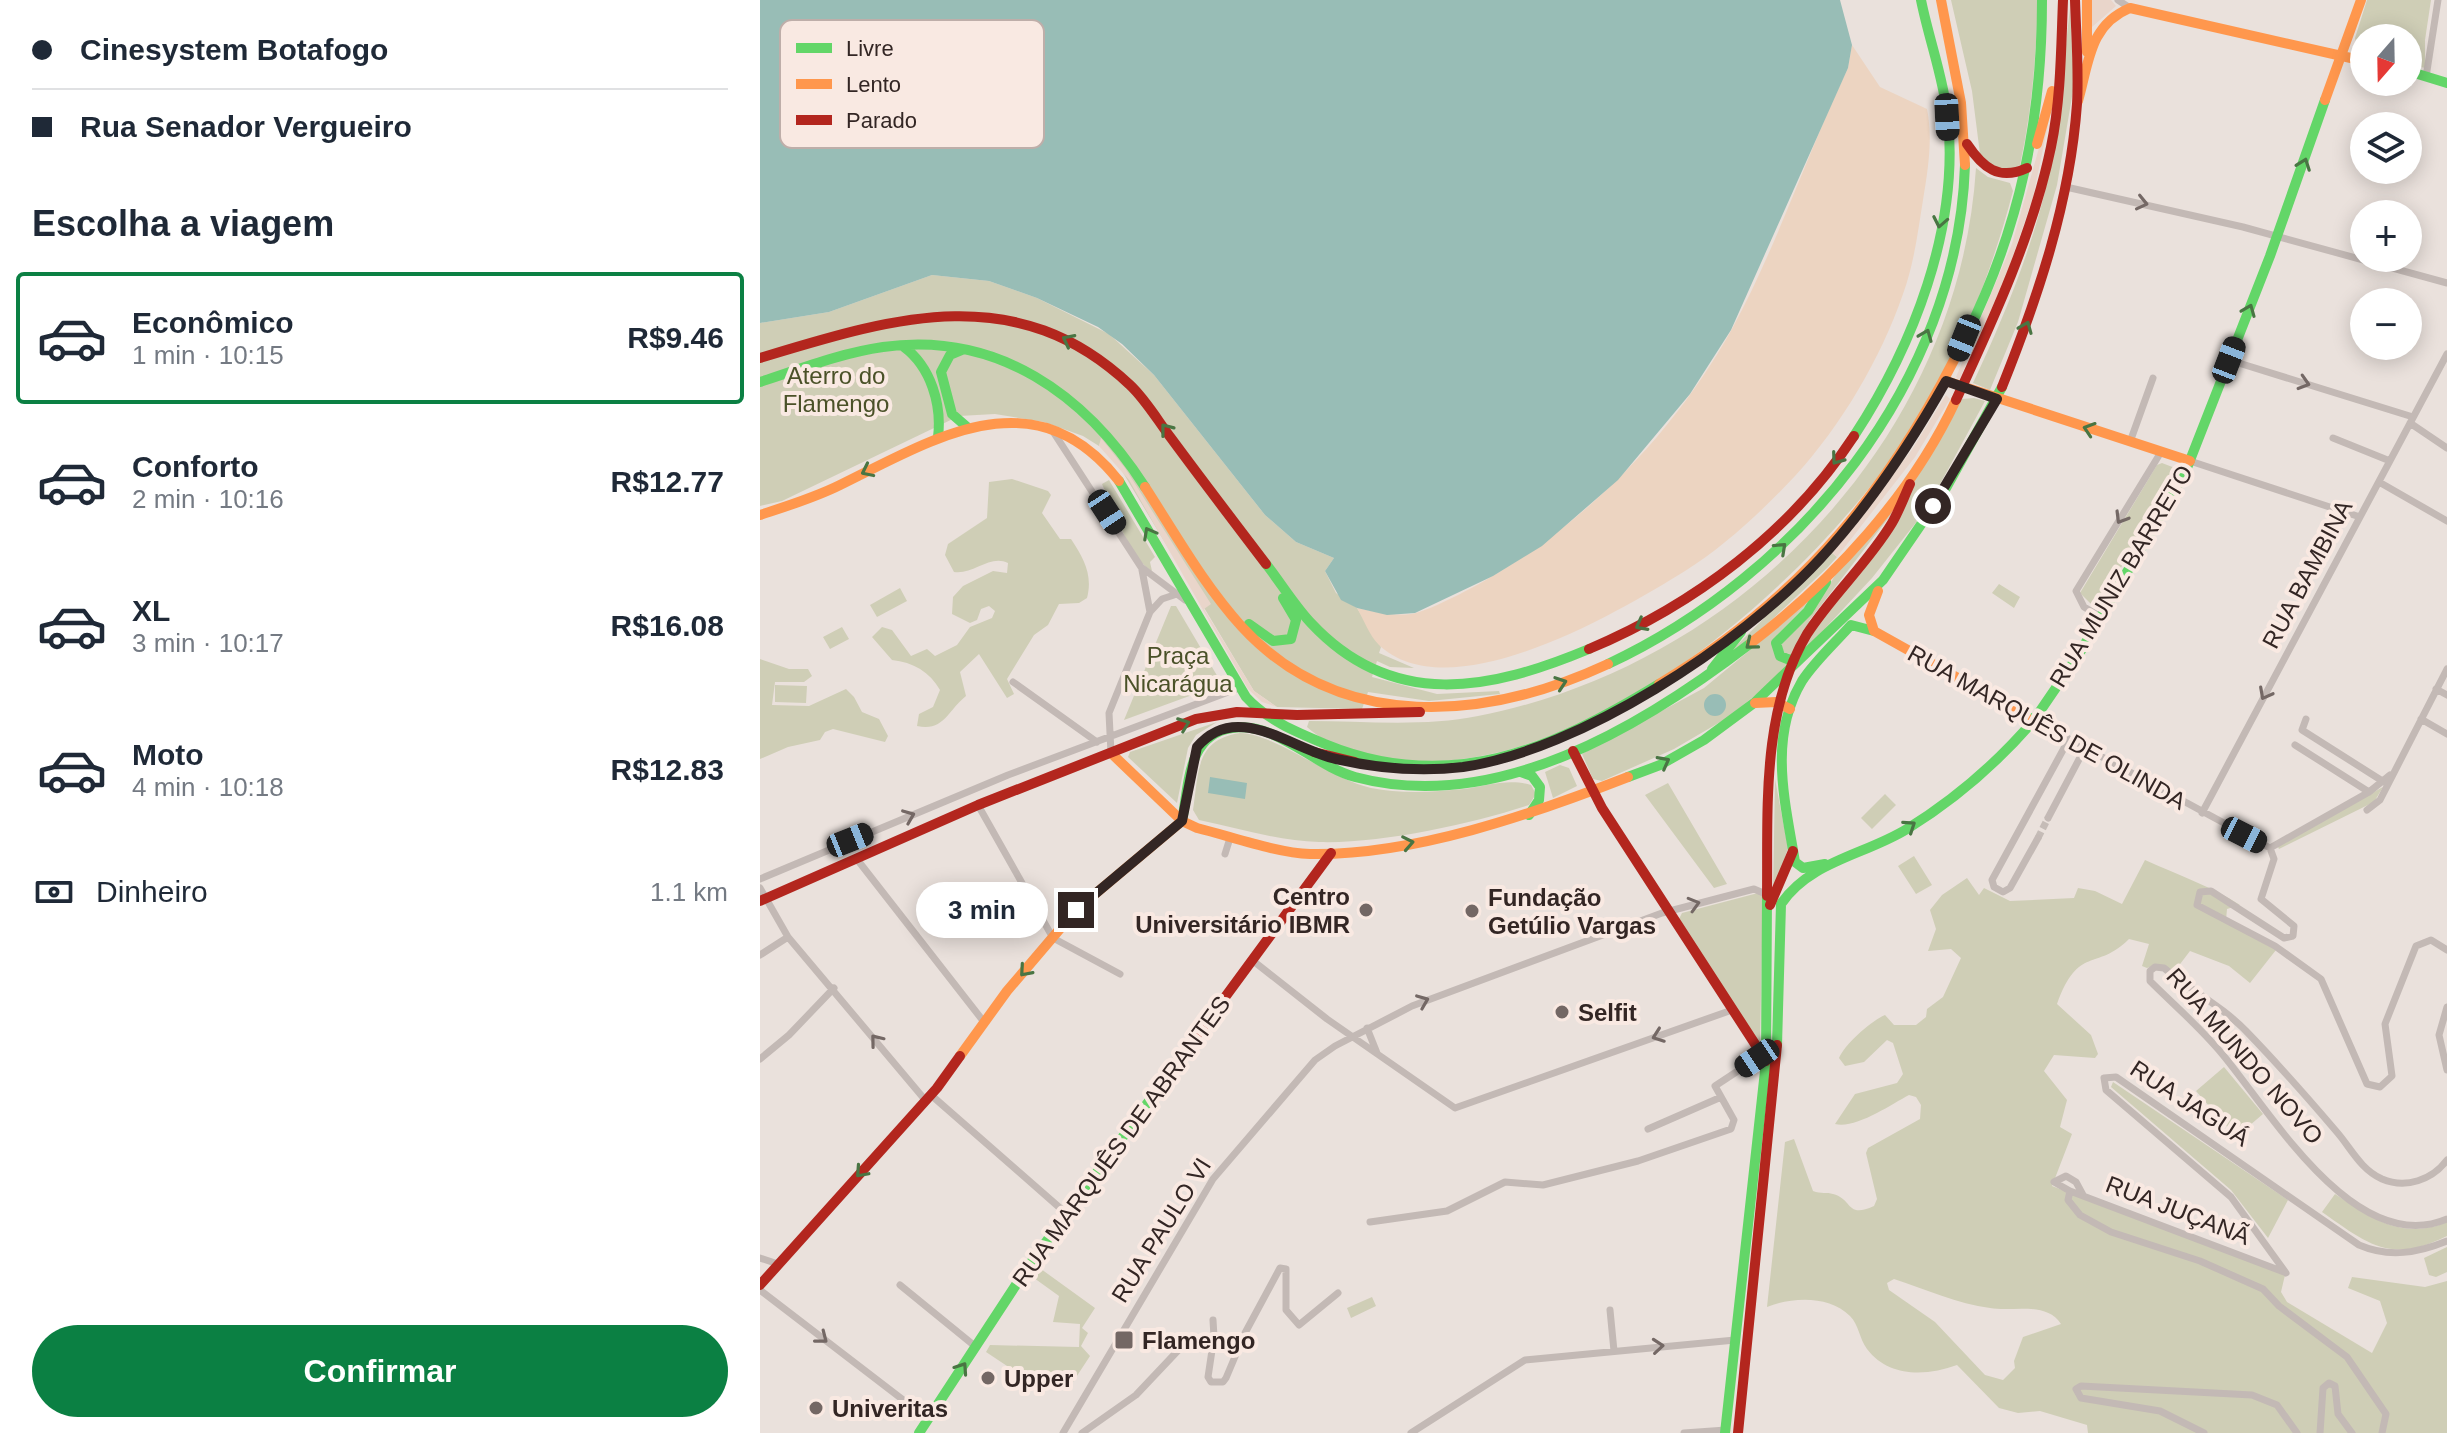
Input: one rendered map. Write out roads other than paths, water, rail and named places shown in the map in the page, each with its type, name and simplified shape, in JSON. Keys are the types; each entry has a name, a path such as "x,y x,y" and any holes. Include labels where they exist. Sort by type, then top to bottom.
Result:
{"main road":[{"path":"760,358 906,316 943,312 984,313 1055,333 1100,360 1131,386 1188,457 1261,560 1310,622 1359,662 1407,680 1458,686 1504,680 1630,631 1688,600 1747,556 1818,484 1854,434 1884,382 1918,305 1944,202 1949,145 1942,86 1921,0"},
{"path":"762,900 978,805 1196,719 1261,712 1297,715 1437,712 1521,697 1611,665 1722,598 1765,564 1817,513 1876,434 1925,338 1956,234 1967,144 1962,92 1941,0"},
{"path":"1967,144 1981,166 1996,174 2010,175 2028,163 2040,72 2042,0"},
{"path":"1725,1431 1768,1058 1768,810 1772,742 1786,683 1807,635 1892,523 1963,387 2009,276 2046,167 2060,64 2063,0"},
{"path":"1874,631 1869,610 1883,580 1946,488 1997,399 2042,284 2066,187 2077,103 2075,0"},
{"path":"2077,103 2086,81 2087,0"},
{"name":"RUA MUNIZ BARRETO","path":"1793,851 1796,864 1803,868 1841,861 1904,831 2017,741 2034,720 2101,617 2190,461 2344,57 2361,0"},
{"path":"2087,54 2102,25 2113,15 2130,8 2350,58"},
{"path":"1435,769 1504,758 1580,728 1651,690 1746,625 1821,558 1919,428 1946,381 1995,265 2037,143 2060,64"},
{"path":"2422,76 2447,83"},
{"path":"760,382 855,353 901,345 965,350 1035,374 1092,415 1127,457 1209,587 1254,639 1301,672 1364,699 1437,712"},
{"path":"901,345 919,357 926,367 939,424 938,437"},
{"path":"965,350 950,355 941,372 952,414 967,427"},
{"path":"1946,381 2190,461"},
{"path":"760,515 814,497 938,437 967,427 1000,423 1033,424 1051,430 1087,448 1119,480 1239,688 1261,712 1333,749 1378,764"},
{"path":"1272,735 1352,776 1428,786 1481,782 1521,772 1573,751 1712,676 1760,637 1830,574 1920,466"},
{"path":"1209,587 1265,636 1281,643 1291,639 1296,620 1261,560"},
{"path":"1812,651 1790,660 1780,656 1776,643 1808,611 1830,574"},
{"path":"1111,753 1182,821 1230,838 1301,854 1392,846 1528,816 1660,765 1704,740 1754,703 1883,580"},
{"path":"1694,684 1719,661 1746,625"},
{"path":"1768,910 1793,851 1780,771 1781,745 1790,709 1803,680 1846,628 1856,625 1874,631"},
{"name":"RUA MARQUÊS DE OLINDA","path":"1874,631 2034,720"},
{"path":"1754,703 1776,702 1790,709"},
{"path":"760,1288 778,1264 928,1098 984,1022 1076,910 1182,821 1193,758 1204,739 1232,727 1251,727 1327,757 1435,769 1481,782"},
{"path":"1573,751 1593,793 1732,1010 1768,1058"},
{"path":"1521,772 1532,776 1540,787 1539,800 1528,816"},
{"name":"RUA MARQUÊS DE ABRANTES","path":"919,1433 1024,1273 1331,853"},
{"path":"1738,1433 1781,904 1796,884 1841,861"}],"street":[{"path":"2118,0 2130,8"},
{"path":"2426,77 2438,0"},
{"path":"2066,187 2277,237 2447,283"},
{"name":"RUA BAMBINA","path":"2202,813 2447,354"},
{"path":"2229,360 2412,420 2447,448"},
{"path":"2130,442 2153,378"},
{"path":"1051,430 1141,567 1170,595"},
{"path":"2333,438 2390,461"},
{"path":"2101,617 2084,607 2076,591 2161,452"},
{"path":"2190,461 2360,517"},
{"path":"2379,482 2447,521"},
{"path":"1141,567 1150,612"},
{"path":"1148,596 1170,595 1187,601"},
{"path":"1111,753 1109,713 1150,612 1170,595"},
{"path":"2367,810 2380,800 2447,669"},
{"path":"1013,682 1097,742"},
{"path":"760,879 1097,742 1239,688"},
{"path":"2436,689 2447,695"},
{"path":"2306,719 2302,730 2384,782"},
{"path":"2421,719 2447,734"},
{"name":"RUA MARQUÊS DE OLINDA","path":"2034,720 2270,848"},
{"path":"2038,838 2010,888 2003,892 1994,887 1992,880 2069,739"},
{"path":"2295,745 2369,792"},
{"path":"2048,818 2085,748"},
{"path":"2393,772 2369,792 2270,848 2274,859 2261,899 2294,926 2291,938 2281,936 2211,891 2200,892 2197,905 2275,946 2321,979 2362,1078 2371,1086 2384,1086 2392,1076 2385,1024 2416,946 2431,940 2447,950"},
{"path":"978,805 1053,938 1120,974"},
{"path":"1225,854 1230,838"},
{"path":"856,858 984,1022"},
{"path":"760,888 762,900 788,937 928,1098 1068,1215"},
{"name":"RUA PAULO VI","path":"1063,1433 1213,1179 1315,1060 1367,1028 1425,1001 1669,911 1754,889 1768,895"},
{"path":"760,955 788,937"},
{"path":"1252,960 1377,1055 1455,1108 1732,1010"},
{"name":"RUA MUNDO NOVO","path":"2447,1160 2432,1174 2412,1182 2388,1181 2374,1175 2361,1165 2339,1133 2237,1023 2164,968 2158,966 2150,971 2150,981 2206,1035 2335,1189 2380,1218 2399,1226 2422,1227 2447,1219"},
{"path":"760,1059 789,1035 834,988"},
{"path":"2447,1007 2439,1035 2447,1070"},
{"path":"1367,1028 1377,1055"},
{"path":"1370,1222 1447,1211 1505,1182 1540,1185 1685,1146 1733,1128 1734,1120 1714,1090 1716,1085 1768,1058"},
{"name":"RUA JAGUÁ","path":"2286,1273 2240,1207 2106,1090 2104,1078 2116,1077 2359,1245 2396,1254 2417,1252 2447,1241"},
{"path":"1648,1129 1719,1098"},
{"name":"RUA JUÇANÃ","path":"2083,1195 2076,1182 2066,1176 2057,1179 2055,1184 2070,1191 2286,1273"},
{"path":"2070,1191 2068,1200 2074,1209 2111,1232 2200,1261 2263,1289 2279,1306 2351,1362 2386,1414 2382,1433"},
{"path":"760,1258 778,1264"},
{"path":"1213,1320 1214,1337 1208,1377 1211,1382 1220,1383 1226,1378 1245,1333 1280,1268 1286,1269 1286,1310 1299,1325 1338,1293"},
{"path":"900,1285 976,1347"},
{"path":"760,1288 928,1419"},
{"path":"1610,1310 1614,1351"},
{"path":"1411,1433 1525,1360 1735,1340"},
{"path":"1082,1433 1136,1395 1187,1341"},
{"path":"2320,1433 2323,1388 2329,1383 2335,1386 2340,1419 2352,1433"},
{"path":"2204,1433 2166,1413 2081,1398 2075,1391 2081,1386 2258,1396 2282,1410 2297,1433"},
{"path":"1684,1433 1725,1431"}],"water":[{"path":"760,0 1840,0 1852,45 1848,68 1731,330 1690,394 1618,480 1542,546 1493,576 1415,613 1387,615 1357,608 1341,600 1325,571 1334,558 1296,542 1265,515 1154,375 1122,344 1098,327 1037,298 989,281 932,275 829,312 760,323"},
{"path":"1715,694 1723,697 1726,705 1723,713 1715,716 1707,713 1704,705 1707,697"},
{"path":"1210,777 1247,783 1245,799 1208,793"}],"tunnel":[{"path":"2038,838 2048,818"}],"place":[{"name":"Centro Universitário IBMR","path":"1366,910"},
{"name":"Fundação Getúlio Vargas","path":"1472,911"},
{"name":"Selfit","path":"1562,1012"},
{"name":"Flamengo","path":"1124,1340"},
{"name":"Upper","path":"988,1378"},
{"name":"Univeritas","path":"816,1408"}],"park label":[{"name":"Aterro do Flamengo","path":"836,389"},
{"name":"Praça Nicarágua","path":"1178,669"}]}
